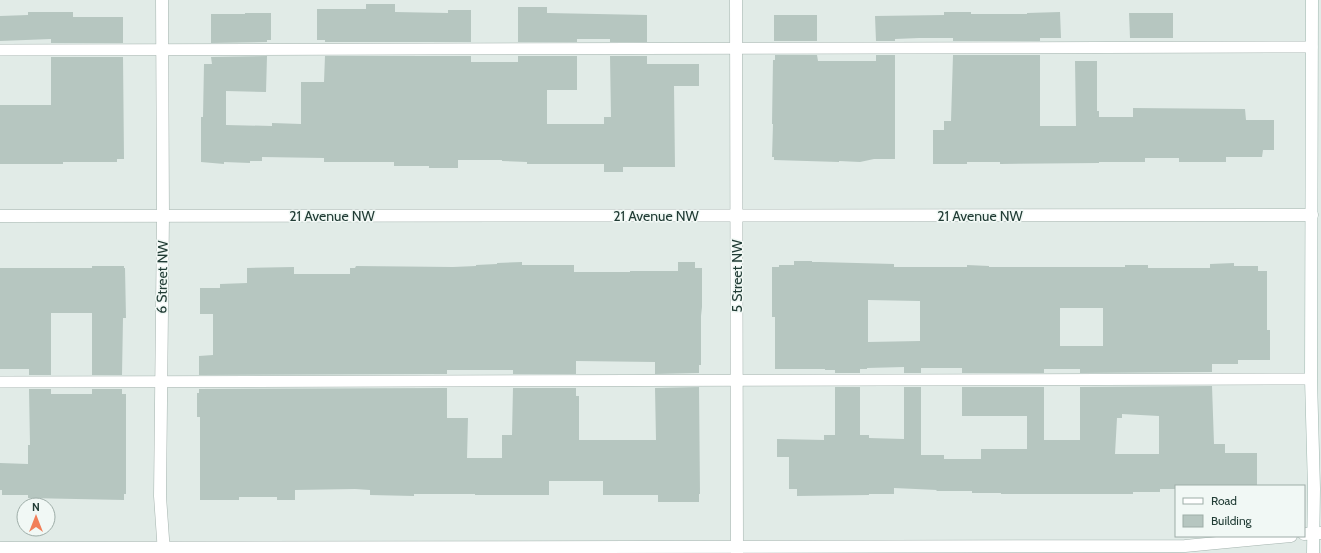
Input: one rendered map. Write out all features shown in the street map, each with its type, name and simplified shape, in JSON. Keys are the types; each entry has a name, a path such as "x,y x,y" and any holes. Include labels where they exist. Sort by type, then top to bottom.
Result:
{"street":[{"name":"6 Street NW","path":"162,0 163,216 160,496 163,550"},
{"name":"5 Street NW","path":"736,0 737,550"},
{"path":"1312,0 1316,13 1312,47 1316,186 1312,215 1316,353 1311,379 1314,489 1313,553"},
{"name":"21 Avenue NW","path":"0,216 1312,215"},
{"path":"0,548 163,550 737,550 1185,546 1280,537"}],"lane":[{"path":"0,50 1312,47"},
{"path":"0,382 1311,379"}],"building":[{"path":"366,4 395,4 395,12 448,13 448,10 471,10 471,42 325,42 325,40 317,40 317,9 366,9"},
{"path":"518,7 547,7 547,13 647,15 647,42 610,42 610,39 577,39 577,42 518,42"},
{"path":"28,12 73,12 73,17 123,17 123,43 51,43 51,39 0,41 0,16 28,15"},
{"path":"944,12 971,12 971,14 1027,14 1060,12 1061,38 1040,38 1040,41 953,41 953,38 919,38 895,39 895,41 876,41 875,16 944,15"},
{"path":"271,13 271,40 267,40 267,42 211,43 211,14"},
{"path":"1129,13 1173,13 1173,38 1130,38"},
{"path":"774,15 817,15 817,41 774,41"},
{"path":"775,55 817,55 818,61 876,61 876,55 895,55 895,159 874,159 860,162 774,160 774,157 772,157 772,124 773,60 775,60"},
{"path":"953,55 1040,55 1040,126 1076,126 1075,61 1097,61 1097,111 1099,111 1099,117 1133,117 1133,108 1245,109 1246,120 1274,120 1274,150 1263,150 1262,157 1226,157 1226,162 1179,162 1179,158 1145,158 1145,162 1000,164 1000,162 967,162 967,164 933,164 933,130 944,130 944,121 951,121"},
{"path":"267,56 266,92 226,91 226,125 272,126 272,123 301,124 301,82 324,82 325,56 471,56 471,62 518,62 518,56 577,56 577,90 547,90 547,124 604,124 604,117 611,117 610,56 647,56 647,64 699,64 699,86 674,86 675,167 623,167 623,172 604,172 604,164 527,164 527,162 502,160 458,160 458,168 394,166 394,162 324,162 324,158 262,157 262,161 250,161 250,163 224,162 224,164 201,162 201,117 203,117 204,64 212,64 211,57"},
{"path":"51,57 123,57 124,159 117,159 117,162 0,164 0,105 51,105"},
{"path":"794,261 812,261 894,264 894,267 967,267 967,265 989,267 1125,267 1125,265 1148,265 1148,268 1210,268 1210,264 1234,263 1234,266 1258,266 1258,271 1267,271 1267,330 1270,330 1270,360 1238,360 1238,364 1212,364 1212,372 1080,373 1080,369 1044,369 1044,373 962,373 962,368 921,368 921,373 904,373 904,367 867,368 860,369 860,373 835,373 835,370 825,369 775,369 775,317 772,317 772,267 779,267 779,265 794,265","holes":["868,300 920,301 920,341 868,342","1060,308 1103,308 1103,346 1060,346"]},
{"path":"522,262 522,265 574,265 574,272 630,272 678,271 678,262 695,262 695,268 702,268 701,365 699,365 699,373 655,374 655,362 576,361 576,374 513,374 513,370 447,370 447,374 199,375 199,356 213,355 213,314 200,314 200,288 220,288 220,284 247,283 247,268 294,267 294,274 350,274 350,268 355,268 356,266 453,267"},
{"path":"92,266 124,266 125,268 126,318 123,318 122,375 92,375 92,313 51,313 51,375 29,375 29,369 0,369 0,268 92,268"},
{"path":"1212,386 1214,444 1225,444 1225,453 1257,453 1257,485 1175,485 1175,489 1160,489 1160,492 1133,492 1133,494 1001,494 972,493 972,491 936,491 937,490 894,488 894,494 797,496 797,489 789,489 789,457 777,457 777,439 824,440 824,435 835,435 835,387 860,387 860,435 869,435 869,438 904,439 904,387 921,387 921,455 944,455 944,459 981,459 981,449 1027,449 1027,416 962,416 962,387 1044,387 1044,440 1080,440 1080,387","holes":["1122,414 1159,416 1159,454 1115,454 1117,418 1122,418"]},
{"path":"699,387 699,502 658,502 658,495 603,495 603,481 549,481 549,495 370,495 370,490 355,489 295,490 295,500 277,500 277,497 239,497 239,500 200,500 200,417 197,417 197,393 199,393 199,389 447,388 447,418 468,418 467,458 502,458 502,435 512,435 513,388 576,388 576,396 579,396 579,440 656,440 655,388"},
{"path":"29,389 51,389 51,394 92,394 92,389 122,389 122,394 126,394 126,494 124,494 124,500 56,499 56,497 28,497 28,495 2,495 2,490 0,490 0,463 28,464 28,445 30,445"}]}
